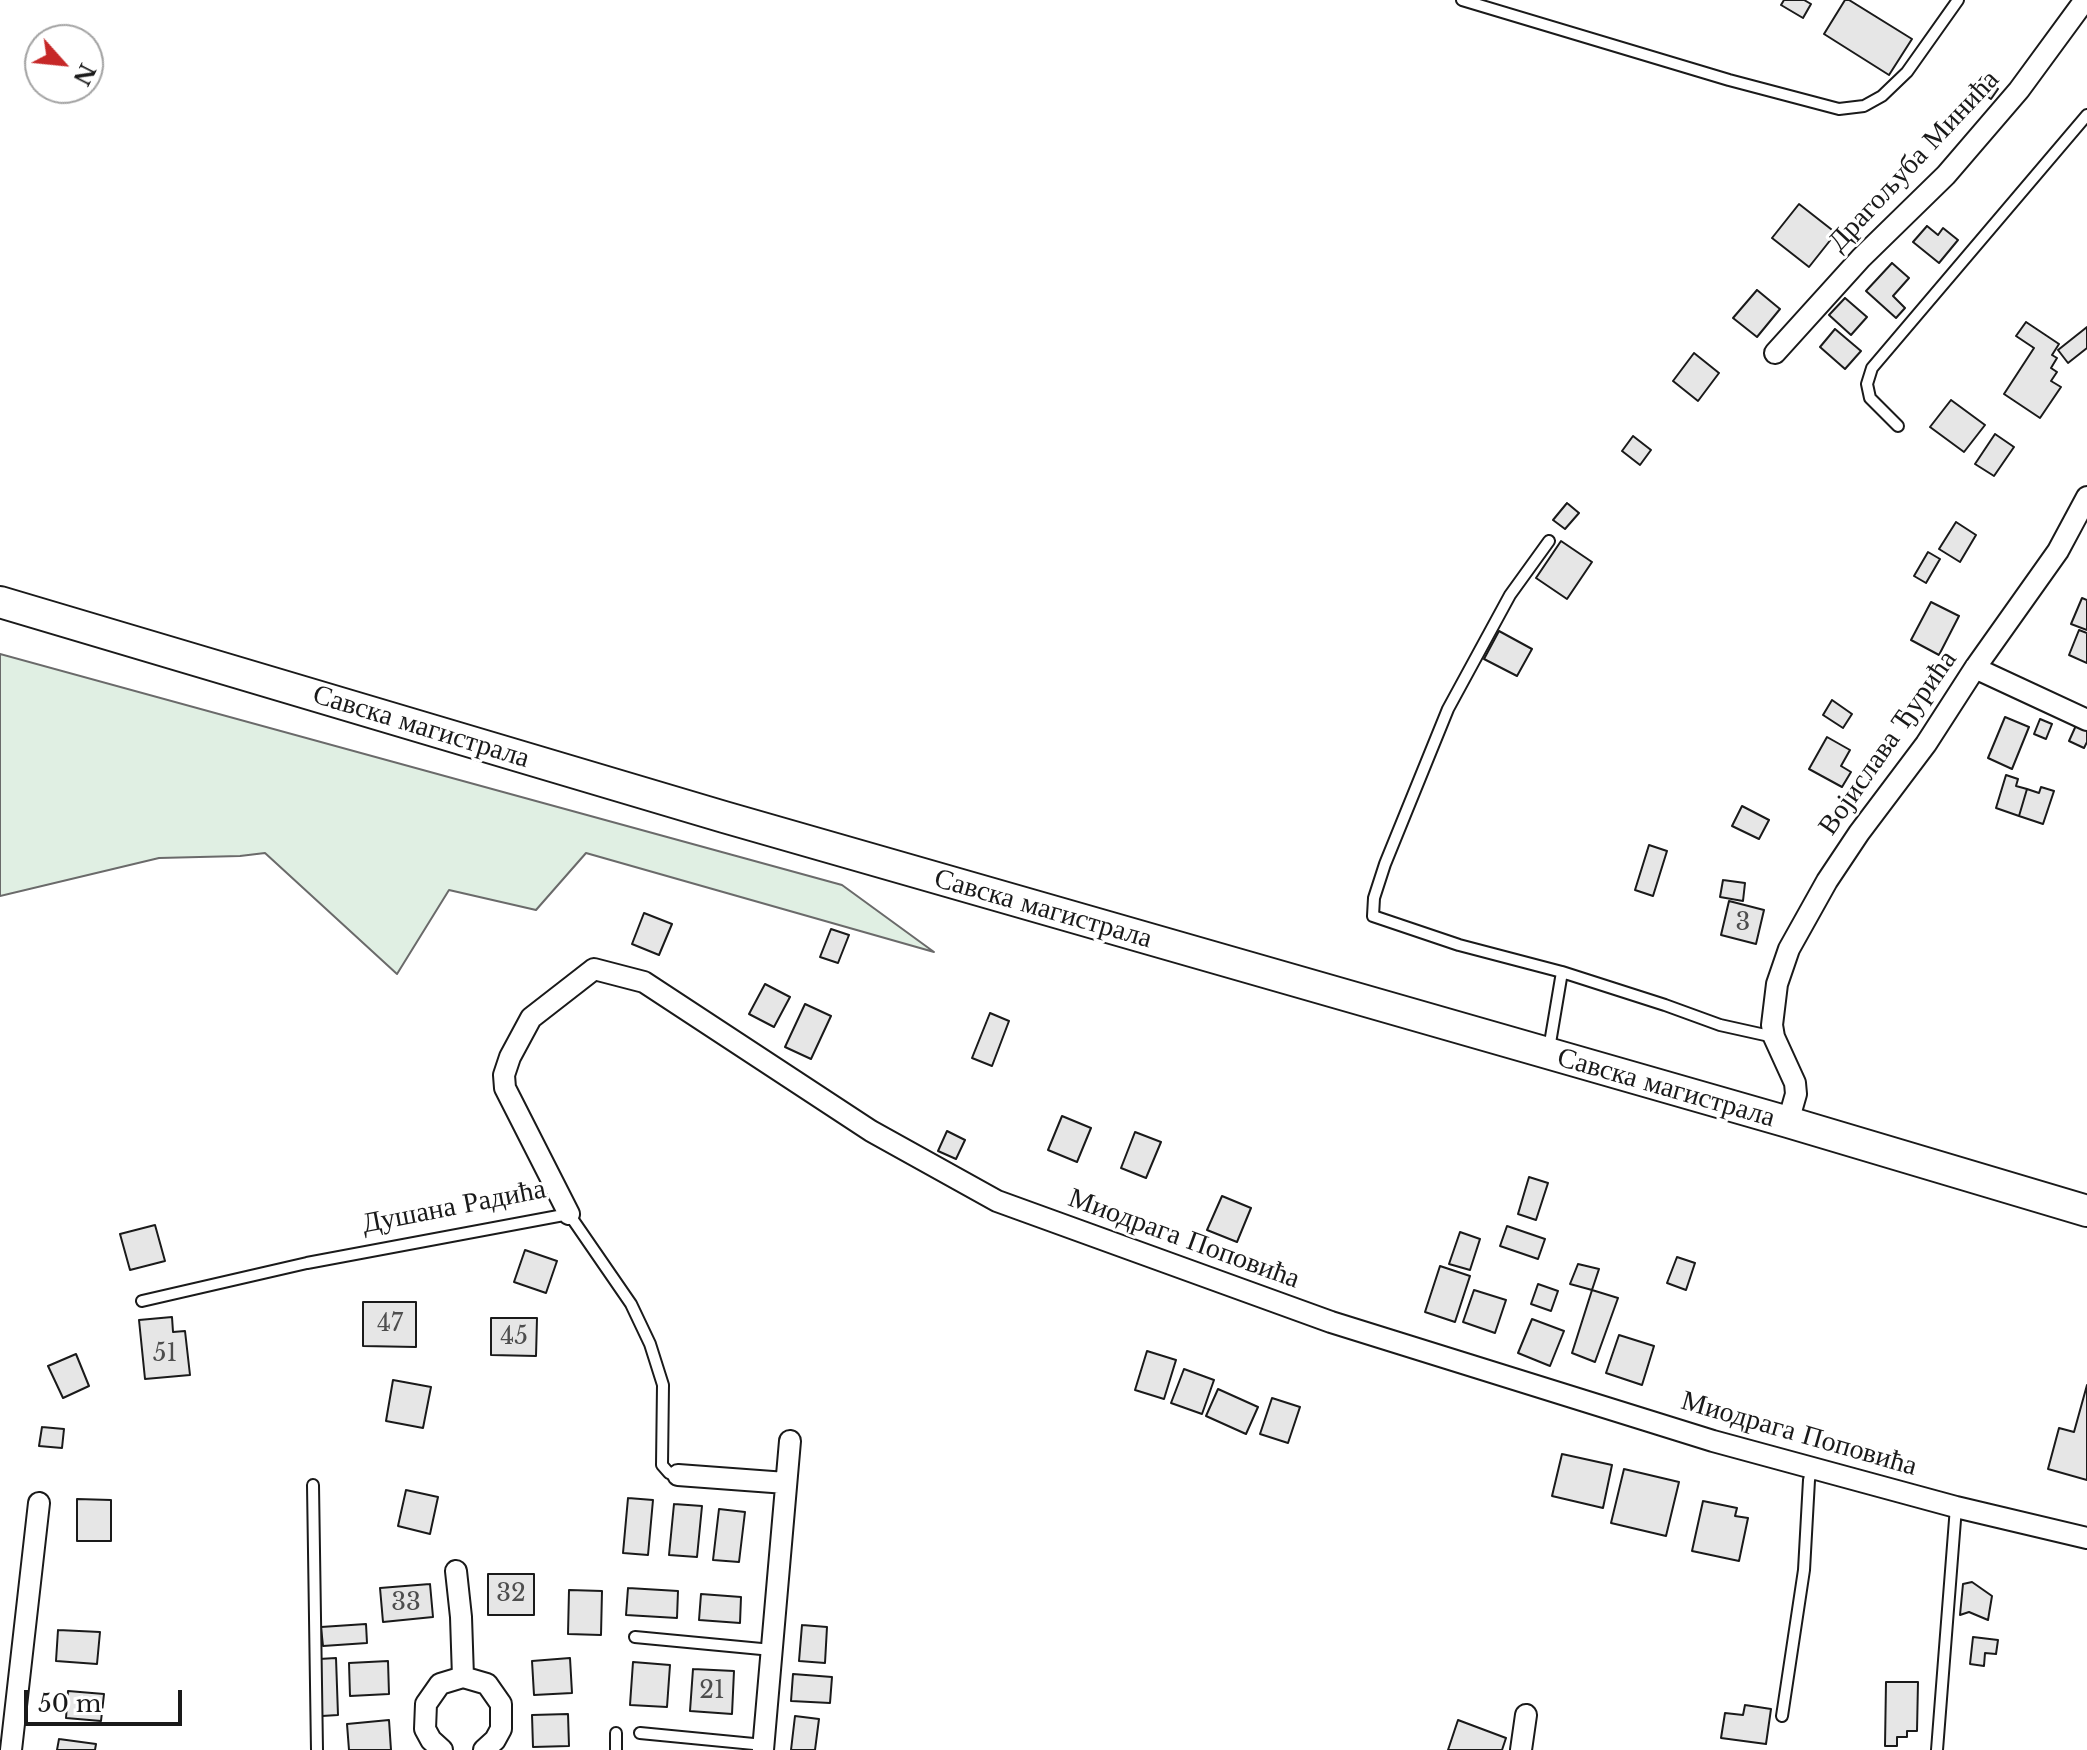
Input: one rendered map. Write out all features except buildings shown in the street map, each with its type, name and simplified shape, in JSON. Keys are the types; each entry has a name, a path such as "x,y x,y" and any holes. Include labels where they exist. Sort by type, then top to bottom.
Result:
{"main road":[{"name":"Савска магистрала","path":"0,602 724,817 1788,1122 2087,1211"}],"street":[{"name":"Драгољуба Минића","path":"1775,353 1861,258 1957,163 2019,90 2085,0"},
{"name":"Војислава Ђурића","path":"1788,1122 1796,1094 1795,1083 1774,1037 1772,1012 1777,984 1789,949 1859,833 1926,744 1975,668 2079,535 2087,497"},
{"path":"1975,668 2087,720"},
{"name":"Миодрага Поповића","path":"569,1214 505,1088 504,1075 531,1018 594,969 644,982 871,1131 997,1201 1331,1322 1713,1441 1956,1507 2087,1538"},
{"path":"763,1747 790,1441"},
{"name":"Душана Радића","path":"678,1475 786,1483"},
{"path":"11,1750 39,1503"},
{"path":"456,1571 463,1677"},
{"path":"442,1750 425,1729 426,1704 440,1684 463,1677 487,1684 501,1704 501,1729 484,1750"},
{"path":"1521,1750 1526,1715"}],"lane":[{"path":"1462,0 1729,80 1839,109 1864,106 1882,96 1907,72 1958,0"},
{"path":"1898,426 1870,398 1867,384 1872,368 2087,115"},
{"path":"1549,541 1510,595 1448,709 1385,864 1374,898 1373,916 1459,945 1562,972 1720,1025 1774,1037"},
{"path":"1548,1054 1562,972"},
{"name":"Душана Радића","path":"142,1301 307,1263 569,1214 624,1293 650,1344 663,1385 662,1465 669,1473 678,1475"},
{"path":"1782,1716 1804,1570 1812,1469"},
{"path":"313,1485 317,1750"},
{"path":"1937,1750 1956,1507"},
{"path":"635,1637 772,1650"},
{"path":"616,1733 616,1750"},
{"path":"640,1733 763,1747"}],"green space":[{"path":"0,654 842,885 934,952 586,853 536,910 449,890 397,974 265,853 159,858 0,896"}]}
